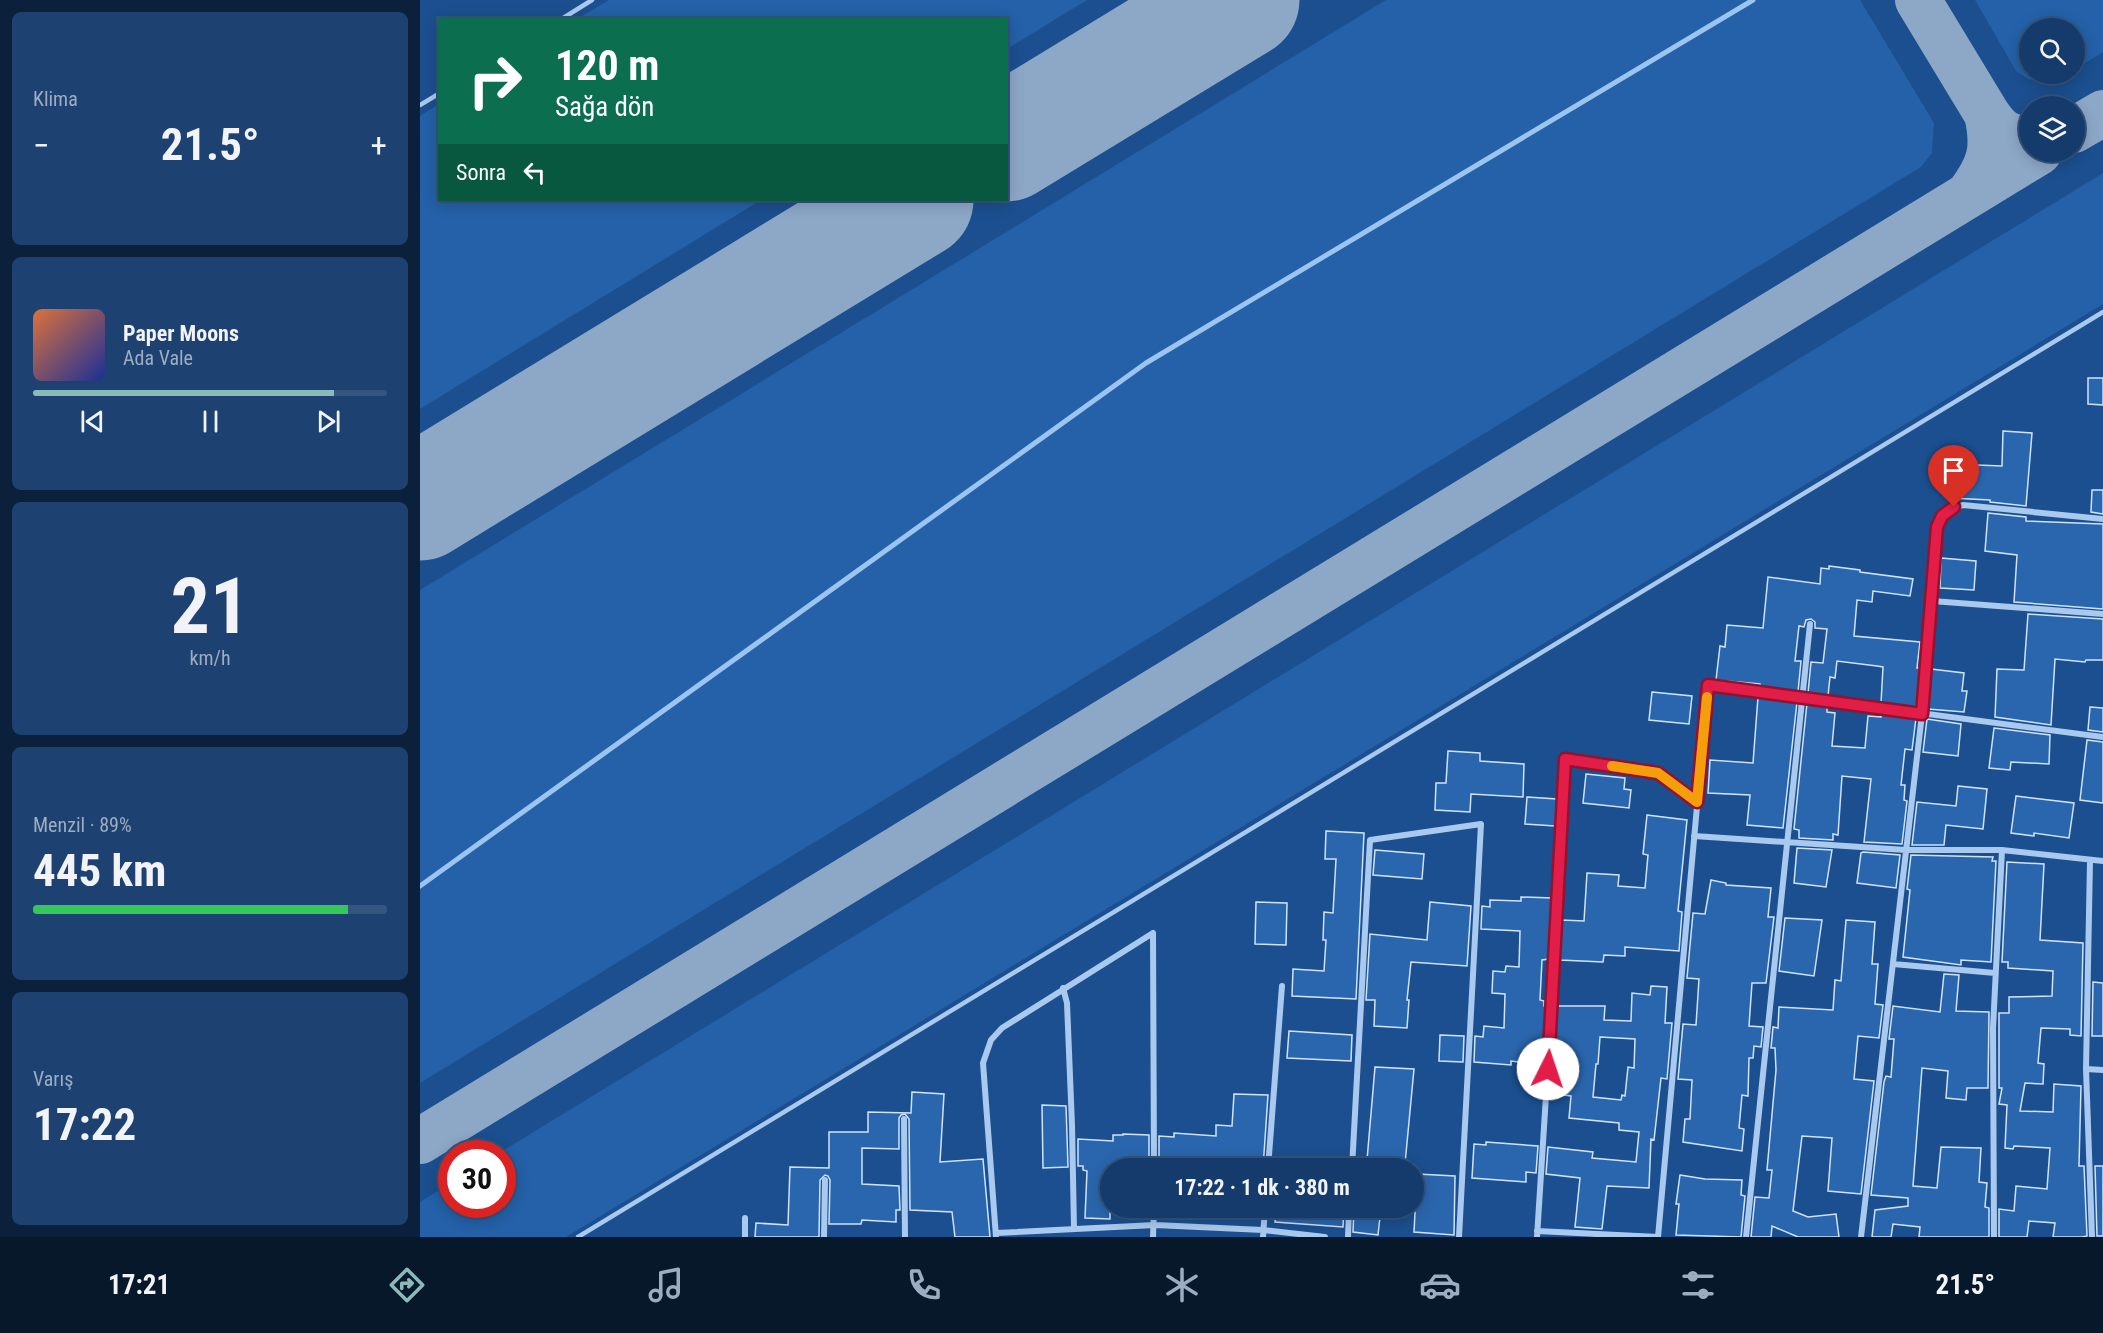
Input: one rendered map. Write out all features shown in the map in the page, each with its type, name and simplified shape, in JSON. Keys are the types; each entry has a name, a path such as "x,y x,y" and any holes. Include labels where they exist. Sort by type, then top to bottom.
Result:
{"street":[{"path":"1861,1237 1922,714 1937,527 1942,516 1954,507 1973,506 2103,519"},
{"path":"1932,601 2103,614"},
{"path":"1746,1237 1810,624"},
{"path":"1697,802 1658,773 1565,759 1537,1234 1658,1237 1708,685 2103,737"},
{"path":"1353,1158 1370,840 1481,824 1459,1237"},
{"path":"1694,836 1906,850 2002,850 2103,861"},
{"path":"1994,1237 1993,1028 2002,850"},
{"path":"2090,861 2086,1069 2092,1237"},
{"path":"1154,1158 1153,933 1002,1028 991,1040 984,1055 984,1071 996,1235 1155,1225 1325,1237"},
{"path":"1893,964 1995,973"},
{"path":"1269,1158 1282,986"},
{"path":"1063,988 1067,1004 1074,1229"},
{"path":"2086,1069 2103,1070"},
{"path":"904,1119 905,1237"},
{"path":"824,1237 825,1180"},
{"path":"745,1218 745,1237"},
{"path":"1153,1237 1155,1218"},
{"path":"1263,1234 1264,1218"},
{"path":"1348,1237 1349,1218"}],"lane":[{"path":"563,18 592,0"},
{"path":"420,105 438,94"},
{"path":"578,1237 2103,312"}],"shaded area":[{"path":"609,0 1087,0 1008,48 1008,18 579,18"},
{"path":"1386,0 1860,0 1934,123 1932,153 1921,167 420,1083 420,590"},
{"path":"1975,0 2103,0 2103,52 2085,63 2085,18 2019,18 2019,73"},
{"path":"438,105 438,201 759,201 420,409 420,116"},
{"path":"2103,173 2103,304 566,1237 420,1237 420,1202 438,1191 438,1218 516,1218 516,1143"}],"building":[{"path":"2088,378 2103,378 2103,405 2088,404"},
{"path":"2003,431 2032,433 2026,506 1990,502 1990,500 1950,498 1952,464 2002,466"},
{"path":"2092,490 2103,490 2103,514 2091,512"},
{"path":"1988,513 2026,517 2026,521 2103,524 2103,609 2014,602 2017,555 1985,551"},
{"path":"1941,558 1976,561 1974,590 1940,588"},
{"path":"1829,566 1913,579 1910,596 1873,591 1872,602 1857,600 1854,636 1920,642 1917,707 1881,703 1883,667 1877,666 1837,661 1835,678 1830,677 1828,696 1808,693 1811,662 1823,663 1827,629 1815,628 1815,622 1811,619 1806,620 1804,627 1799,626 1795,661 1801,661 1798,692 1760,686 1760,684 1716,680 1720,646 1725,647 1727,625 1763,628 1768,577 1820,584 1821,568 1829,569"},
{"path":"2028,614 2103,619 2103,660 2086,660 2085,662 2055,659 2051,725 1995,717 1997,669 2024,670"},
{"path":"1931,669 1964,673 1962,691 1967,691 1964,712 1928,709"},
{"path":"1652,692 1692,696 1689,724 1649,720"},
{"path":"1758,697 1797,702 1783,828 1747,825 1750,795 1708,793 1710,760 1753,763"},
{"path":"1807,703 1827,706 1827,712 1835,713 1832,746 1865,748 1868,716 1881,717 1881,713 1916,718 1912,750 1905,749 1901,785 1905,785 1904,800 1907,801 1902,844 1864,842 1871,779 1842,776 1838,835 1833,834 1833,840 1799,838 1799,830 1794,829"},
{"path":"2090,707 2103,708 2103,732 2088,730"},
{"path":"1927,719 1961,724 1958,756 1923,752"},
{"path":"1994,728 2050,735 2049,764 2011,762 2010,770 1989,768"},
{"path":"2087,740 2103,742 2103,803 2080,800"},
{"path":"1448,751 1480,753 1480,761 1524,764 1523,797 1471,794 1470,812 1435,810 1436,783 1446,783"},
{"path":"1586,774 1625,778 1624,789 1631,790 1629,808 1583,803"},
{"path":"1958,786 1987,789 1983,829 1946,825 1944,845 1912,845 1917,802 1956,806"},
{"path":"2016,796 2074,803 2069,838 2034,833 2034,836 2011,833"},
{"path":"1527,797 1557,799 1555,826 1525,824"},
{"path":"1647,815 1687,820 1678,911 1682,912 1679,951 1625,947 1625,956 1604,955 1603,962 1560,960 1562,920 1584,921 1587,873 1619,875 1618,886 1645,888 1648,855 1643,854"},
{"path":"1326,831 1364,833 1356,999 1292,996 1293,969 1324,971 1326,940 1323,940 1324,912 1333,913 1336,859 1325,859"},
{"path":"1797,848 1832,850 1826,887 1794,883"},
{"path":"1375,850 1424,854 1422,879 1373,875"},
{"path":"1863,852 1900,855 1896,888 1857,883"},
{"path":"1911,855 1993,857 1992,861 1996,861 1991,962 1961,960 1961,965 1903,957"},
{"path":"2007,862 2044,864 2040,940 2083,943 2081,1036 2070,1035 2070,1029 2041,1028 2038,1063 2044,1064 2043,1084 2025,1083 2020,1111 2053,1112 2054,1084 2081,1086 2079,1166 2084,1166 2087,1236 2053,1237 2055,1223 2029,1221 2027,1237 1999,1237 1999,1209 2014,1211 2016,1186 2047,1189 2050,1148 2014,1146 2013,1149 2005,1148 2007,1105 1999,1104 2002,1088 1999,1088 1999,1013 2009,1013 2009,997 2052,996 2053,971 2008,968 2008,962 2002,962"},
{"path":"1711,880 1726,883 1726,885 1771,888 1768,917 1774,917 1766,983 1752,983 1749,1026 1763,1027 1761,1047 1754,1046 1753,1058 1749,1058 1748,1096 1742,1095 1739,1128 1744,1129 1742,1151 1683,1142 1685,1119 1690,1119 1692,1080 1678,1079 1683,1024 1696,1025 1699,979 1687,978 1693,913 1705,914"},
{"path":"1521,897 1553,898 1549,959 1542,960 1540,1000 1544,1001 1544,1006 1546,1006 1543,1065 1511,1061 1511,1065 1474,1062 1475,1036 1483,1037 1484,1026 1504,1028 1505,994 1492,993 1493,971 1505,972 1506,966 1519,967 1520,931 1481,929 1482,906 1490,907 1490,900 1521,901"},
{"path":"1256,902 1287,903 1286,945 1255,944"},
{"path":"1430,902 1471,906 1467,966 1411,962 1407,1028 1374,1026 1375,1000 1366,1000 1370,934 1427,940"},
{"path":"1785,918 1822,920 1814,976 1779,971"},
{"path":"1846,920 1875,922 1872,964 1878,964 1875,1004 1883,1005 1879,1038 1858,1036 1854,1079 1874,1081 1861,1194 1828,1191 1832,1138 1802,1136 1793,1211 1808,1217 1836,1214 1839,1237 1798,1237 1772,1226 1771,1237 1751,1237 1755,1197 1769,1198 1772,1170 1767,1170 1776,1070 1775,1048 1771,1048 1773,1027 1778,1028 1779,1007 1833,1010 1835,980 1841,981"},
{"path":"1944,974 1959,975 1956,1011 1989,1012 1988,1088 1967,1088 1966,1100 1946,1098 1948,1071 1922,1068 1913,1186 1937,1188 1941,1147 1981,1148 1979,1182 1987,1183 1985,1207 1989,1208 1989,1237 1919,1237 1920,1227 1893,1224 1891,1237 1872,1237 1875,1210 1908,1206 1908,1198 1871,1195 1884,1082 1886,1076 1891,1077 1894,1039 1889,1039 1893,1006 1940,1012"},
{"path":"2093,982 2103,983 2103,1036 2092,1036"},
{"path":"1651,986 1667,987 1665,1023 1672,1023 1667,1079 1661,1078 1654,1140 1651,1139 1649,1188 1607,1186 1602,1229 1575,1227 1580,1178 1546,1174 1548,1147 1593,1152 1592,1158 1636,1162 1639,1132 1619,1130 1619,1123 1569,1118 1571,1096 1557,1094 1560,1067 1553,1066 1557,1006 1605,1006 1604,1020 1631,1021 1632,993 1650,995","holes":["1600,1037 1635,1039 1634,1068 1628,1067 1625,1096 1622,1095 1621,1100 1593,1097"]},
{"path":"1289,1031 1352,1035 1351,1061 1287,1058"},
{"path":"1440,1035 1464,1036 1463,1062 1439,1061"},
{"path":"1375,1067 1414,1069 1406,1158 1367,1158"},
{"path":"912,1092 944,1094 940,1162 983,1159 990,1237 955,1237 952,1212 910,1210 909,1119 905,1114 899,1118 899,1149 862,1148 862,1184 899,1186 900,1210 896,1210 896,1222 862,1220 861,1224 829,1224 830,1180 825,1175 820,1180 819,1237 755,1237 756,1223 788,1225 790,1167 829,1168 829,1132 868,1132 868,1112 911,1113"},
{"path":"1234,1094 1268,1095 1264,1158 1159,1158 1159,1136 1174,1137 1174,1133 1216,1136 1216,1125 1232,1126"},
{"path":"1042,1105 1066,1106 1068,1167 1043,1168"},
{"path":"1113,1135 1149,1135 1149,1158 1100,1158 1100,1218 1110,1219 1085,1218 1087,1171 1083,1170 1083,1166 1078,1166 1078,1139 1113,1141"},
{"path":"1486,1142 1538,1146 1536,1173 1526,1172 1526,1182 1472,1178 1474,1144 1486,1145"},
{"path":"2095,1166 2103,1166 2103,1236 2097,1236"},
{"path":"1424,1174 1455,1176 1454,1235 1414,1232 1415,1218 1424,1218"},
{"path":"1680,1175 1705,1179 1742,1180 1741,1195 1745,1196 1741,1237 1676,1235 1679,1204 1676,1204"},
{"path":"1276,1218 1343,1218 1343,1227 1275,1222"},
{"path":"1354,1218 1380,1218 1378,1235 1353,1232"}],"waterway":[{"path":"420,886 1146,363 1753,0"}],"taxiway":[{"path":"1918,0 1987,114"},
{"path":"2085,124 2103,113"},
{"path":"1969,194 1982,175 1989,157 1991,137 1987,114 2005,133 2019,138"},
{"path":"420,1141 2023,162"}],"runway":[{"path":"1008,142 1241,0"},
{"path":"420,502 913,201"}],"slow traffic":[{"path":"1612,766 1658,773 1697,802 1707,697"}],"route":[{"path":"1548,1069 1565,759 1658,773 1697,802 1708,685 1922,714 1937,527 1942,516 1954,507"}]}
